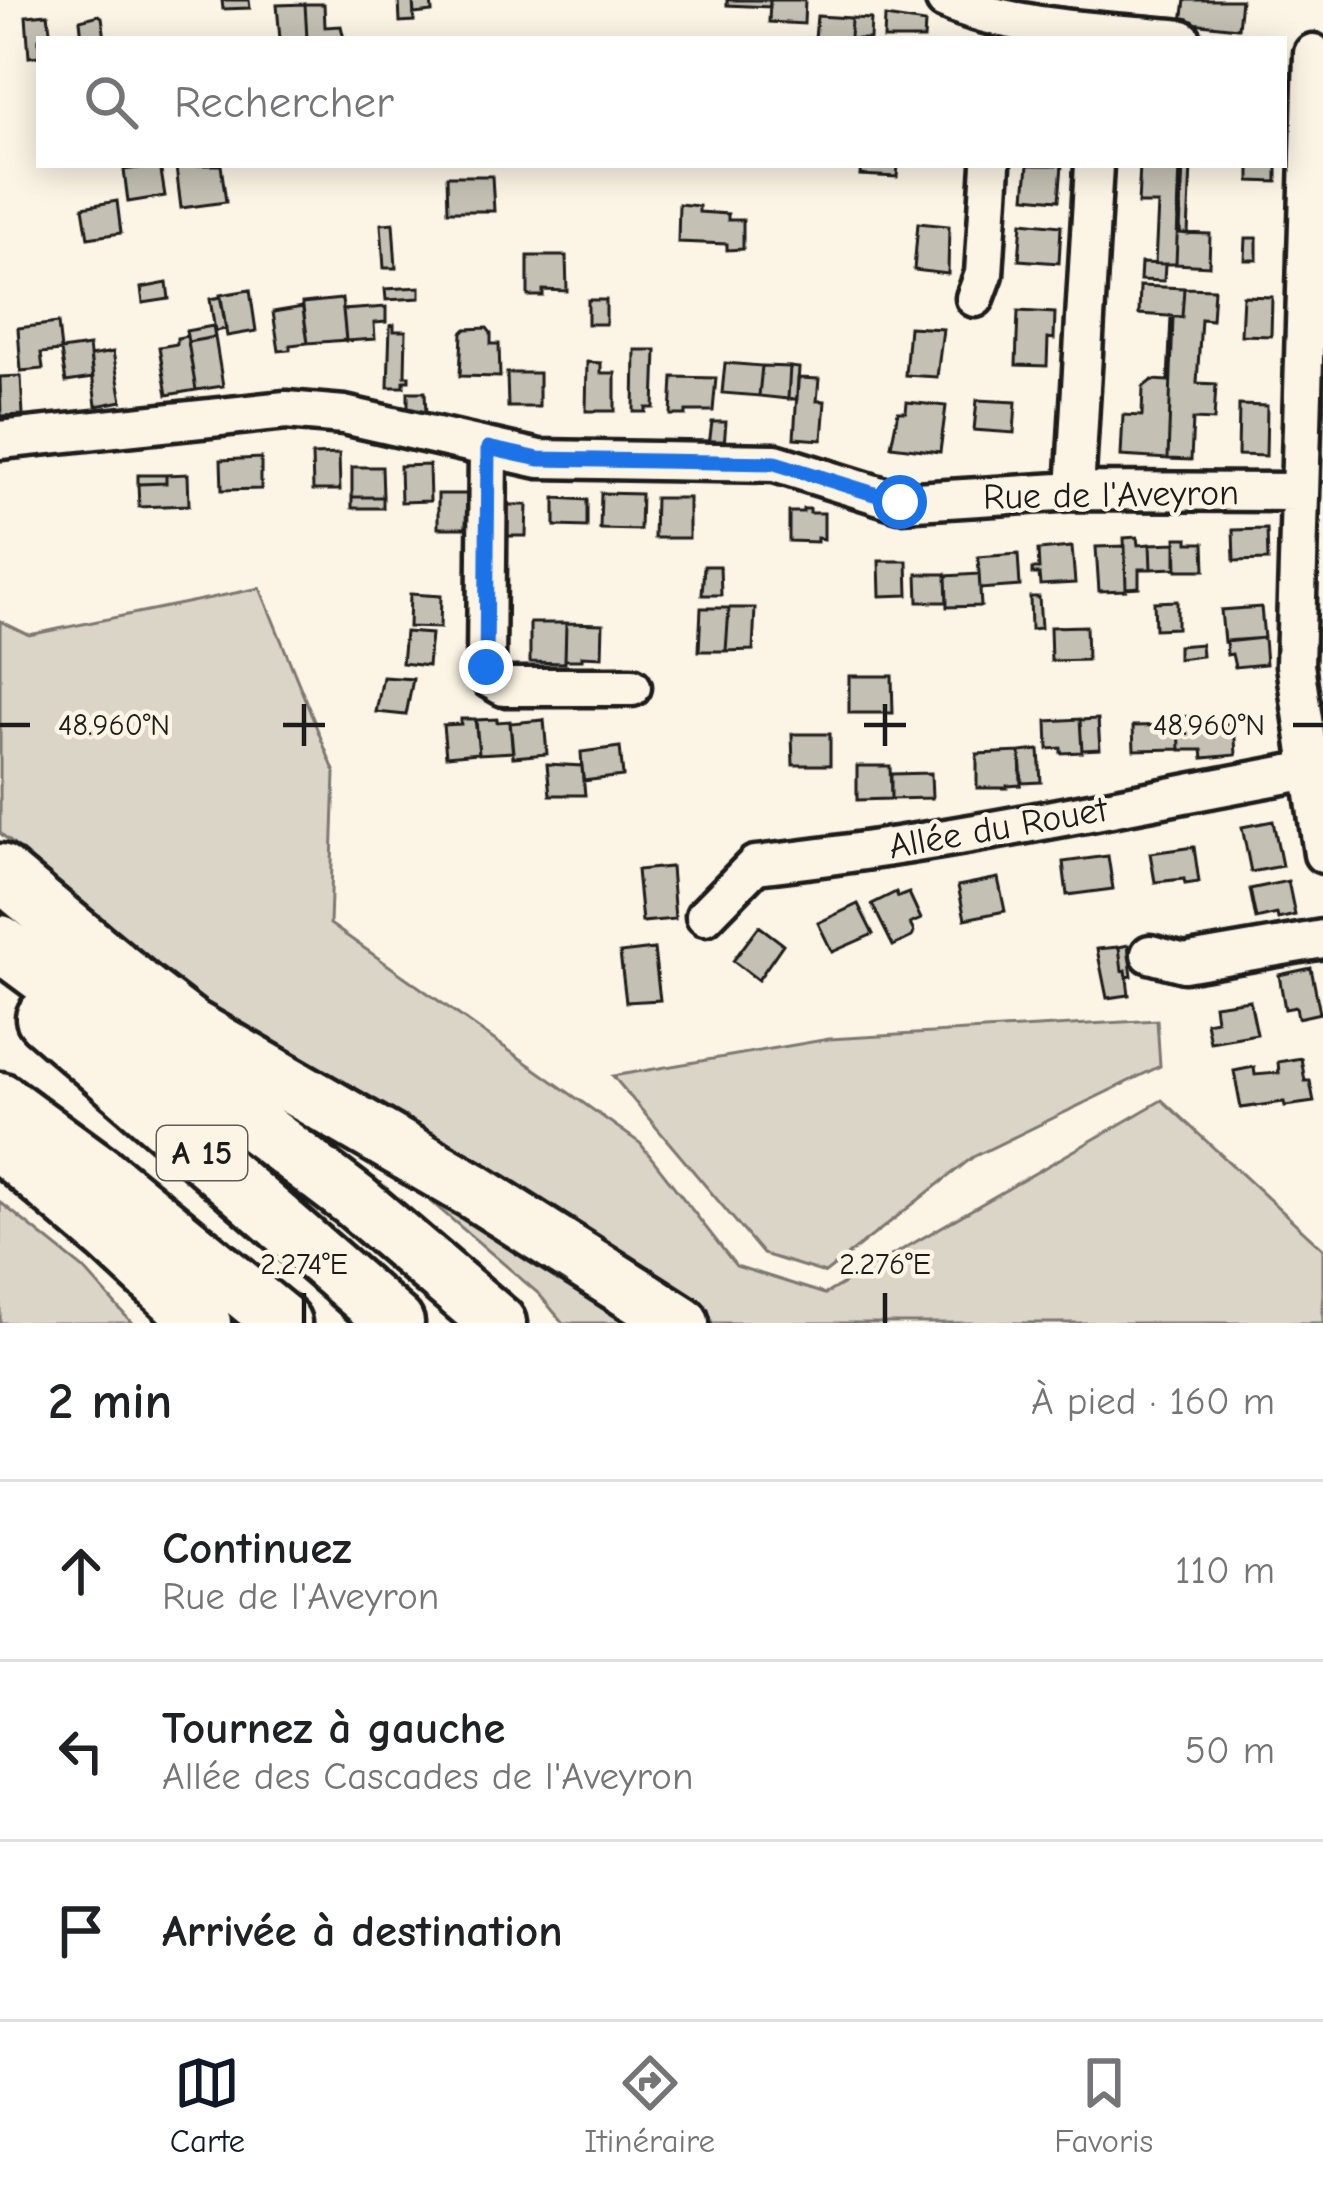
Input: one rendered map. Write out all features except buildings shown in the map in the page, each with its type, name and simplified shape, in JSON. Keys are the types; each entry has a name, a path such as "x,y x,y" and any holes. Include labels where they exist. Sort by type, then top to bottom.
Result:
{"highway":[{"path":"0,872 190,1027 472,1190 681,1323"},
{"path":"0,943 355,1201 498,1323"},
{"name":"A 15","path":"0,981 397,1323"},
{"name":"A 15","path":"0,1100 101,1174 283,1323"},
{"path":"0,1143 202,1323"}],"street":[{"path":"946,0 1001,28 1086,24 1162,36"},
{"path":"1307,52 1298,492 1310,548 1294,665 1323,854"},
{"path":"976,298 984,274 991,168"},
{"path":"1075,491 1094,168"},
{"name":"Rue de l'Aveyron","path":"0,440 286,410 344,415 539,459 775,463 900,502 1075,491 1298,492"},
{"path":"488,448 486,667 490,679 503,687 632,687"},
{"name":"Allée du Rouet","path":"706,916 754,865 896,847 1310,770"},
{"path":"1150,954 1184,963 1323,939"}],"shaded area":[{"path":"260,588 335,773 330,924 640,1143 736,1266 825,1294 1162,1100 1323,1249 1323,1323 563,1323 539,1294 0,833 0,621 29,635"},
{"path":"1157,1020 1160,1066 973,1157 825,1273 763,1254 613,1076 829,1039"},
{"path":"0,1202 84,1269 132,1323 0,1323"}],"route":[{"path":"486,667 488,448 539,459 775,463 900,502"}]}
